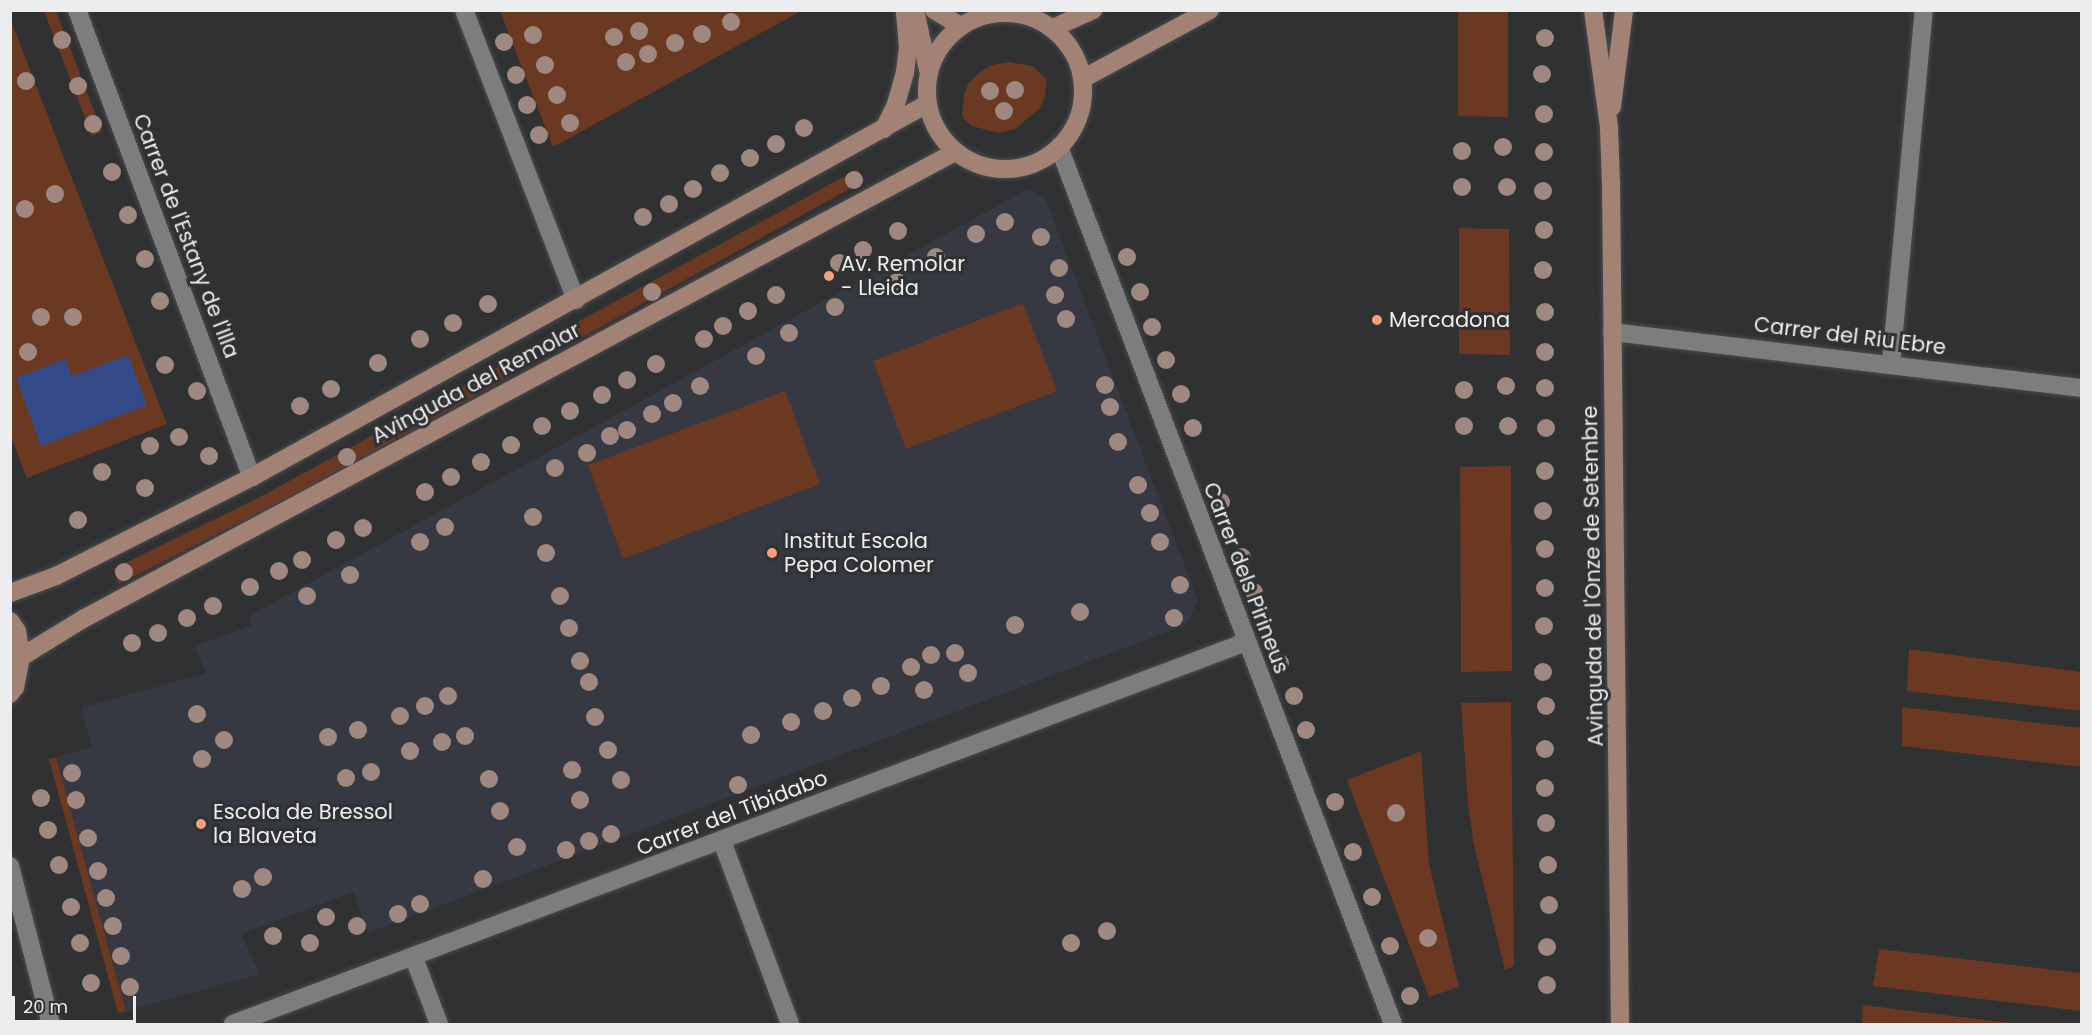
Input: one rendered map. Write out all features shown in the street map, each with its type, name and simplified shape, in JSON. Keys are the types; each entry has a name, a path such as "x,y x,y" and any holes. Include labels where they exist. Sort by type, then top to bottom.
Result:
{"street":[{"name":"Carrer de l'Estany de l'Illa","path":"77,10 252,477"},
{"path":"464,10 576,300"},
{"path":"884,129 896,104 905,72 908,47 905,10"},
{"path":"915,10 929,76"},
{"path":"934,10 961,26"},
{"path":"1053,28 1093,10"},
{"path":"1084,78 1210,10"},
{"name":"Avinguda de l'Onze de Setembre","path":"1593,10 1609,127 1620,1024"},
{"name":"Avinguda de l'Onze de Setembre","path":"1609,127 1624,10"},
{"path":"1891,363 1924,10"},
{"path":"983,15 1030,16 1053,28 1074,52 1084,78 1083,98 1075,125 1059,147 1041,160 1014,169 987,167 955,152 936,128 927,104 929,76 934,55 950,33 961,26 983,15"},
{"name":"Avinguda del Remolar","path":"10,593 56,576 252,477 927,104"},
{"name":"Carrer dels Pirineus","path":"1059,147 1393,1024"},
{"name":"Avinguda del Remolar","path":"21,657 83,619 955,152"},
{"name":"Carrer del Riu Ebre","path":"1612,332 1891,363 2082,388"},
{"path":"10,621 17,631 21,657 15,687 10,694"},
{"name":"Carrer del Tibidabo","path":"233,1024 414,958 1246,642"},
{"path":"722,841 790,1024"},
{"path":"10,866 51,1024"},
{"path":"414,958 439,1024"}],"shaded area":[{"path":"44,11 56,11 102,132 92,136"},
{"path":"500,11 801,11 553,147"},
{"path":"1458,11 1508,11 1508,117 1458,116"},
{"path":"10,18 167,424 27,478 10,434"},
{"path":"1009,62 1032,66 1047,79 1045,97 1040,108 1015,129 998,133 972,126 964,119 962,113 968,84 980,72 992,65"},
{"path":"858,169 864,181 570,344 563,330"},
{"name":"Institut Escola Pepa Colomer","path":"1028,189 1045,198 1198,601 1186,625 368,933 353,892 241,934 260,974 126,1011 56,757 92,747 81,708 206,673 195,646 252,625 249,616"},
{"path":"1459,228 1509,229 1510,355 1459,354"},
{"path":"1023,303 1057,391 906,449 873,361"},
{"path":"533,348 540,360 295,494 119,584 113,569 258,498"},
{"path":"785,391 820,484 623,559 588,465"},
{"path":"1511,466 1512,671 1461,672 1460,467"},
{"path":"1909,649 2081,672 2081,711 1907,691"},
{"path":"1511,702 1514,966 1505,970 1474,846 1468,804 1461,703"},
{"path":"1902,707 2081,728 2081,767 1902,746"},
{"path":"1421,751 1429,864 1459,987 1429,997 1347,780"},
{"path":"56,757 126,1011 118,1013 49,759"},
{"path":"1879,949 2081,973 2081,1011 1873,986"},
{"path":"1863,1005 2018,1024 1862,1024"}],"water":[{"path":"128,355 147,405 41,446 16,378 65,359 72,376"}],"place":[{"name":"Av. Remolar - Lleida","path":"829,276"},
{"name":"Mercadona","path":"1377,320"},
{"name":"Institut Escola Pepa Colomer","path":"772,553"},
{"name":"Escola de Bressol la Blaveta","path":"201,824"}]}
